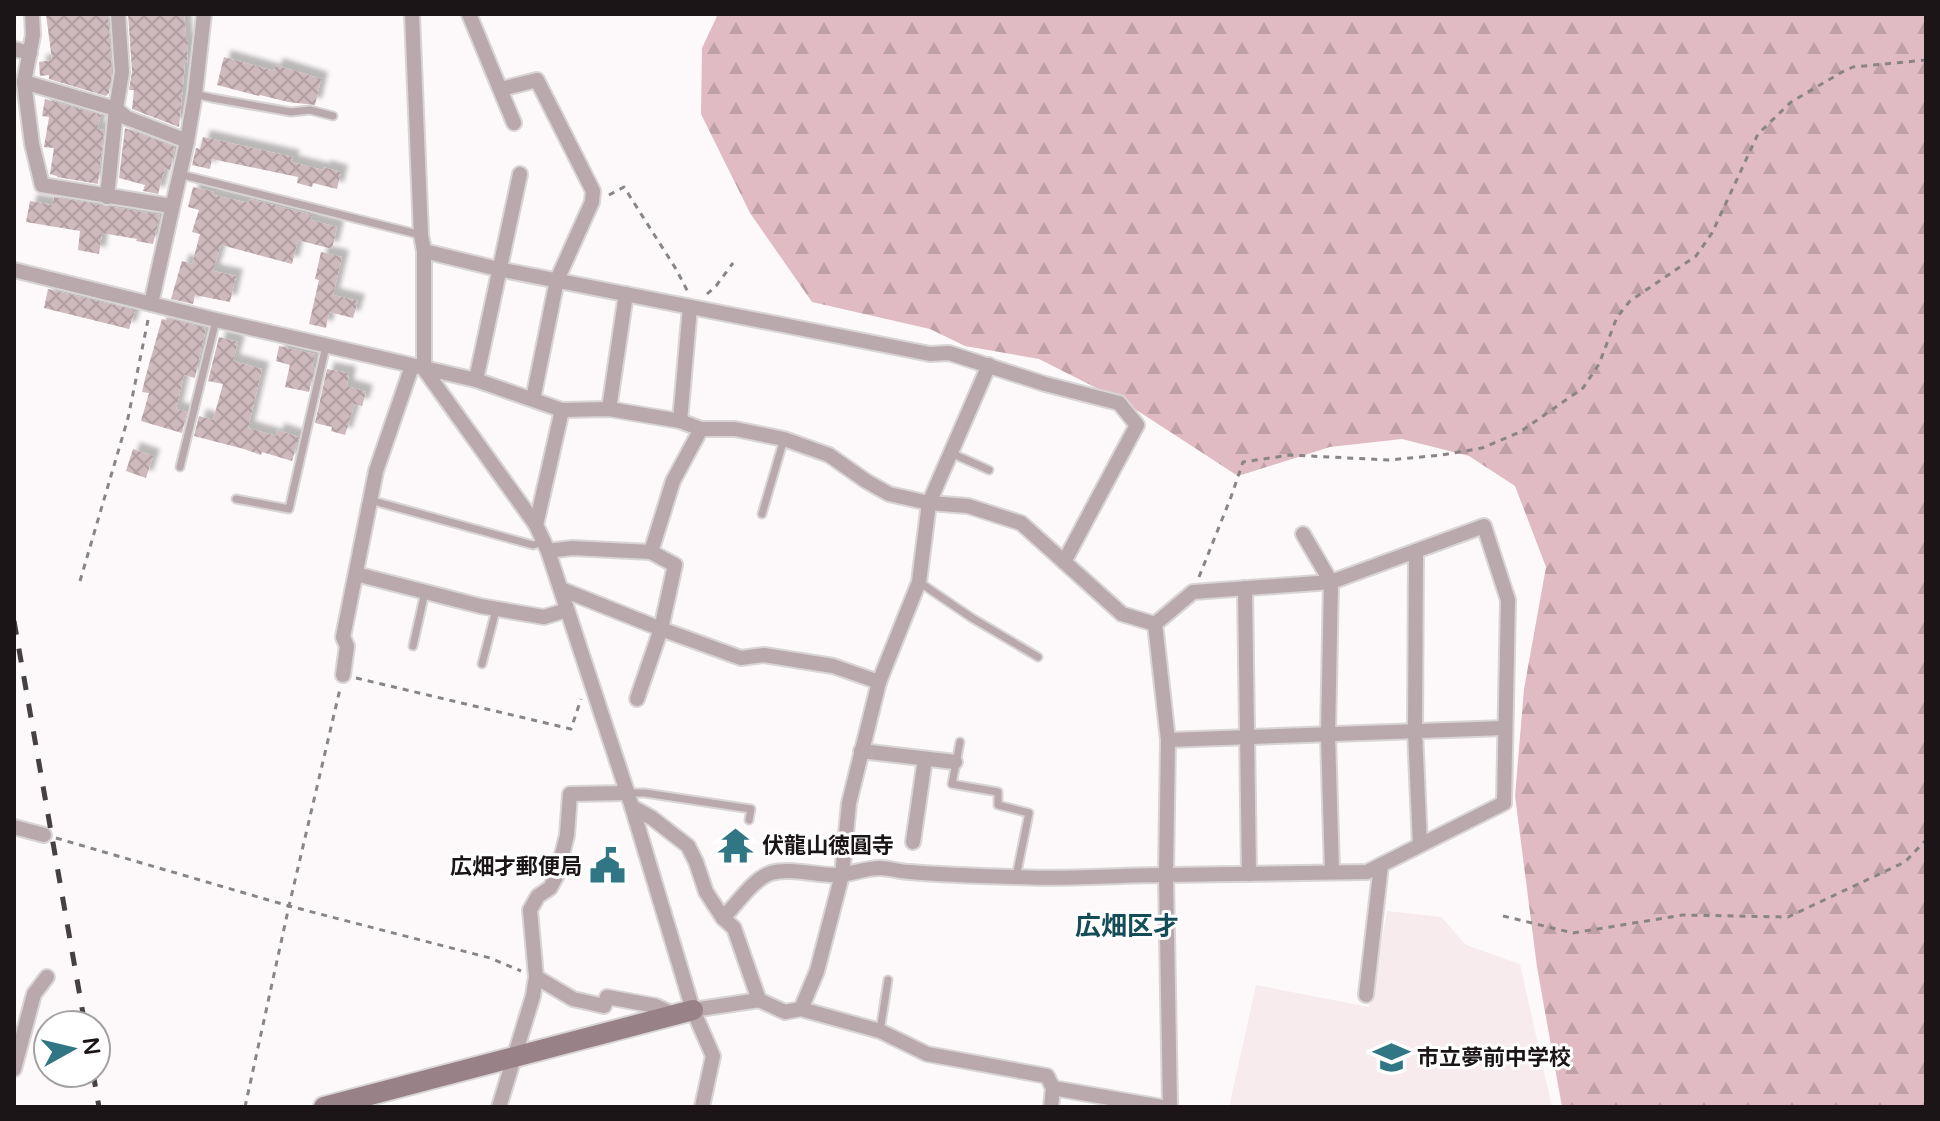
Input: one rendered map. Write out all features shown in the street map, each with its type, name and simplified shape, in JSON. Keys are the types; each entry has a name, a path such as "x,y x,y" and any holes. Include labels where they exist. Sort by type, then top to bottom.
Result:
{"street":[{"path":"32,14 33,35 24,82 32,144 42,185 171,206"},
{"path":"107,197 122,72 118,14"},
{"path":"151,304 187,141 204,14"},
{"path":"343,675 347,646 343,637 376,471 418,367 424,251 412,14"},
{"path":"469,14 514,123"},
{"path":"14,49 30,53"},
{"path":"501,89 537,80 593,191 592,202 557,280 533,399"},
{"path":"24,82 116,109 127,118 187,141"},
{"path":"476,380 520,174"},
{"path":"424,251 498,269 690,303 930,354 949,353 1045,384 1119,403 1137,425 1064,562"},
{"path":"14,270 476,380 562,410 609,409 680,421 701,429 735,429 784,439 829,455 889,494 929,503 968,506 1021,523 1122,614 1155,624"},
{"path":"609,409 626,294"},
{"path":"680,421 690,303"},
{"path":"801,1009 817,971 842,875 849,803 879,682 919,582 929,503 989,365"},
{"path":"418,367 536,525 546,547 630,800 683,1012 713,1056 702,1107"},
{"path":"536,525 562,410"},
{"path":"651,552 673,481 701,429"},
{"path":"723,918 757,881 770,873 782,871 842,875 881,868 908,872 1084,878 1367,872 1504,803 1508,600 1484,526 1331,582 1193,592 1155,624"},
{"path":"1303,534 1331,582 1328,735 1332,872"},
{"path":"546,547 651,552 675,565 661,629 637,699"},
{"path":"1416,551 1415,731 1420,845"},
{"path":"356,574 480,606 544,617 567,610"},
{"path":"1245,588 1249,874"},
{"path":"561,589 741,658 764,655 833,666 879,682"},
{"path":"1155,624 1168,740 1166,875 1170,1107"},
{"path":"1168,740 1505,728"},
{"path":"861,751 955,762"},
{"path":"913,842 925,759"},
{"path":"499,1107 536,977 530,910 557,875 567,835 570,794 630,800 688,846 706,892 723,918 734,928 759,1000"},
{"path":"14,827 44,835"},
{"path":"1366,995 1381,865"},
{"path":"14,1069 34,994 47,977"},
{"path":"536,977 573,999 604,1006 607,997 683,1012"},
{"path":"337,1106 683,1012 759,1000 785,1012 801,1009 880,1031 927,1054 1047,1076 1053,1088 1051,1107"},
{"path":"1053,1088 1162,1107"}],"lane":[{"path":"195,94 291,112 310,110 333,116"},
{"path":"179,174 421,235"},
{"path":"180,467 216,320"},
{"path":"236,499 289,509 326,346"},
{"path":"762,514 784,439"},
{"path":"950,453 989,470"},
{"path":"370,500 546,547"},
{"path":"919,582 1038,657"},
{"path":"413,646 425,592"},
{"path":"482,664 497,608"},
{"path":"960,742 952,784 998,792 998,805 1029,813 1016,877"},
{"path":"630,800 645,793 751,809 749,820"},
{"path":"880,1031 888,980"}],"path":[{"path":"1193,592 1243,462 1290,455 1389,460 1442,455 1482,448 1520,432 1583,388 1599,364 1617,317 1630,301 1696,256 1712,233 1758,134 1791,102 1853,67 1926,60"},
{"path":"592,202 624,187 676,269 690,303 699,300 716,286 733,263"},
{"path":"80,581 128,418 151,304"},
{"path":"245,1107 343,675 571,729 581,697"},
{"path":"44,835 289,906 490,958 536,977"},
{"path":"1503,916 1573,933 1683,915 1788,917 1905,862 1926,840"}],"shaded area":[{"name":"市立夢前中学校","path":"1387,911 1441,917 1466,945 1520,964 1552,1107 1229,1107 1256,985 1369,1007"}],"green space":[{"path":"718,14 1926,14 1926,1107 1562,1107 1537,967 1515,796 1524,689 1546,567 1515,486 1469,456 1402,439 1330,447 1238,476 1124,402 1039,359 965,346 930,329 812,302 750,213 701,114 702,48"}],"building":[{"path":"46,14 108,14 112,72 106,96 49,79 49,75 40,76 39,62 52,60"},
{"path":"128,14 184,14 188,40 187,63 179,127 132,109 134,90 129,90 132,71"},
{"path":"224,57 274,71 276,65 321,79 315,105 288,102 217,85"},
{"path":"45,99 101,115 97,129 104,130 98,184 50,174 54,148 44,147 49,117 42,116"},
{"path":"125,128 175,147 170,170 165,168 158,194 143,191 145,185 119,178"},
{"path":"203,137 293,157 291,162 341,172 337,189 313,183 312,187 297,183 298,177 212,159 210,169 192,165 196,148 200,149"},
{"path":"193,187 214,192 213,195 249,203 250,199 312,215 310,220 337,227 332,249 298,240 292,264 221,245 213,271 236,276 230,302 195,295 193,304 171,299 182,261 192,264 200,234 192,232 199,210 188,207"},
{"path":"54,197 160,215 153,244 102,233 99,254 78,250 80,231 26,222 30,201 53,205"},
{"path":"321,252 342,257 333,295 358,301 353,318 329,312 326,328 309,324 319,280 315,279"},
{"path":"48,289 135,310 129,329 44,308"},
{"path":"162,319 206,328 195,378 184,375 176,409 187,412 182,433 141,421 149,393 142,392 146,375"},
{"path":"219,337 238,342 233,361 262,369 248,428 276,436 277,430 299,437 292,461 194,436 199,416 213,420 223,384 208,381"},
{"path":"279,346 315,354 309,392 285,387 290,365 276,361"},
{"path":"327,369 349,373 347,386 366,392 362,406 355,404 345,435 331,431 332,427 315,423"},
{"path":"133,449 153,456 146,478 126,471"}],"railway":[{"path":"14,621 82,1009"},
{"path":"96,1089 99,1107"}],"place":[{"name":"伏龍山徳圓寺","path":"736,845"},
{"name":"広畑才郵便局","path":"608,866"},
{"name":"市立夢前中学校","path":"1391,1057"}],"district":[{"name":"広畑区才","path":"1127,926"}]}
